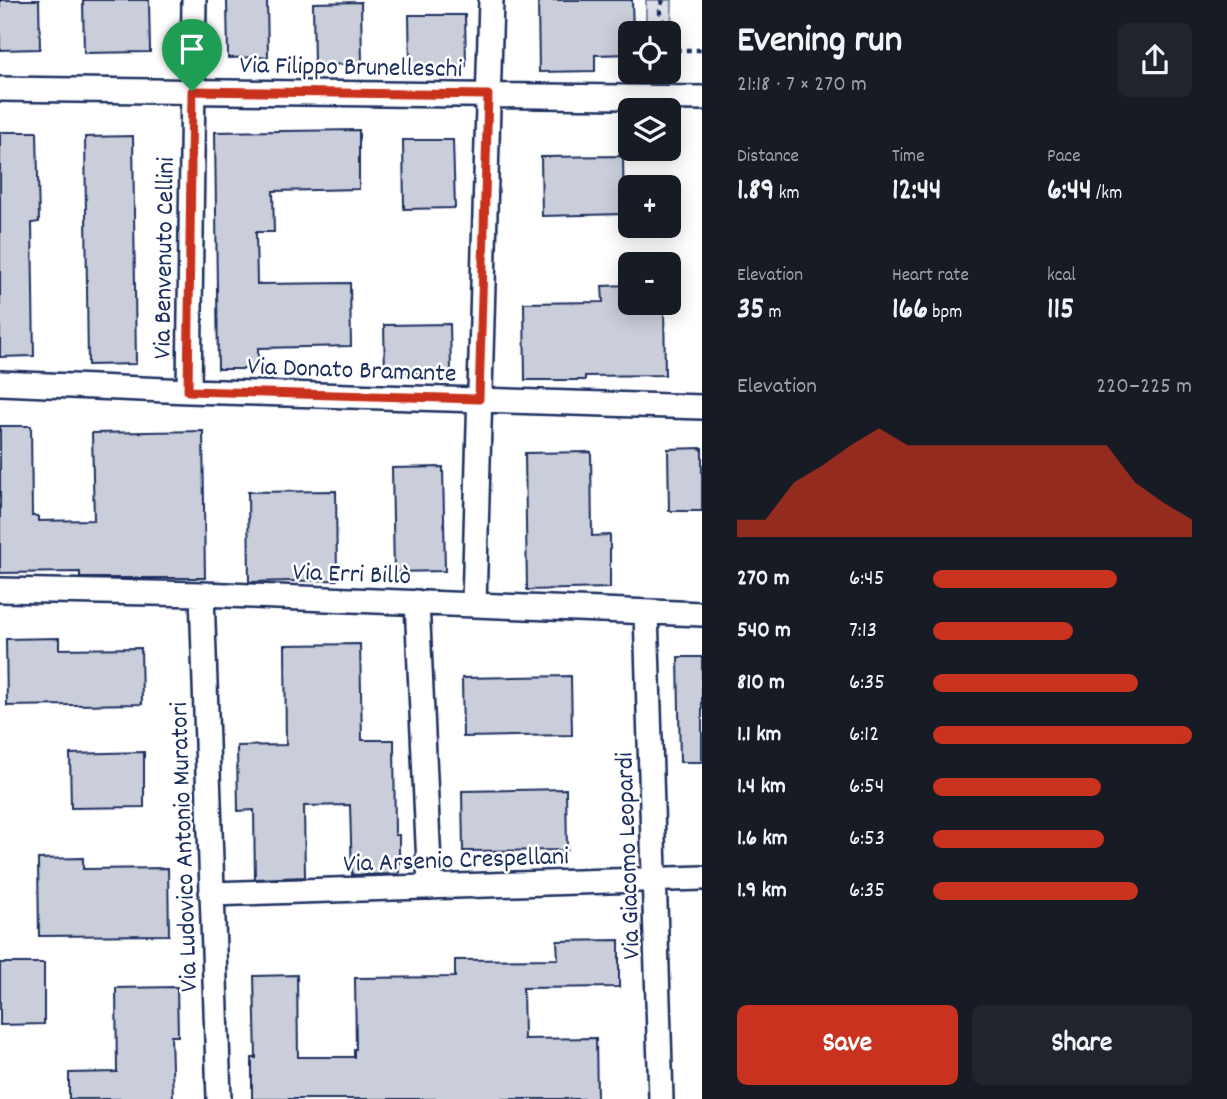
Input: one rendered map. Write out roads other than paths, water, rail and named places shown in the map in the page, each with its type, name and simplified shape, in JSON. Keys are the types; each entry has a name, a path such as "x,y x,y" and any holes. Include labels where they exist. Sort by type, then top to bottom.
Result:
{"street":[{"name":"Via Benvenuto Cellini","path":"188,391 194,0"},
{"path":"474,604 491,0"},
{"name":"Via Filippo Brunelleschi","path":"0,89 702,98"},
{"name":"Via Donato Bramante","path":"0,383 702,407"},
{"name":"Via Erri Billò","path":"0,590 202,594 702,614"},
{"name":"Via Ludovico Antonio Muratori","path":"202,594 219,1099"},
{"path":"417,602 430,887"},
{"name":"Via Giacomo Leopardi","path":"646,612 661,1099"},
{"name":"Via Arsenio Crespellani","path":"211,894 702,878"}]}
